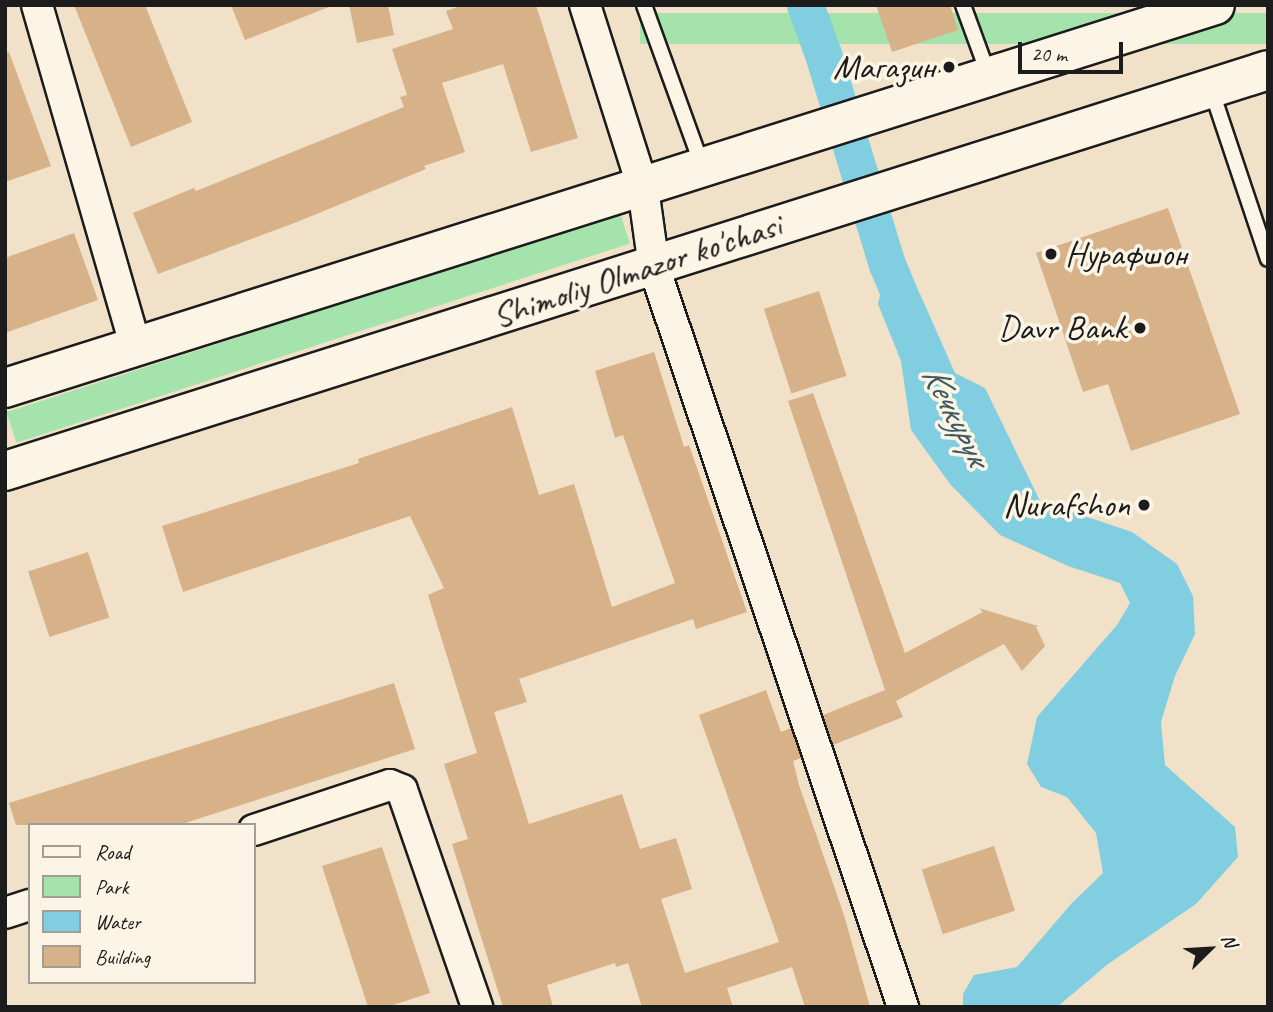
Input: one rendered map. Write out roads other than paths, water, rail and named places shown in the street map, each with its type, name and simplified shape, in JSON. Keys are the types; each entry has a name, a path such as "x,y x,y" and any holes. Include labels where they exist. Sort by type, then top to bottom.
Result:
{"main road":[{"path":"5,388 989,78 1178,11 1215,5"},
{"name":"Shimoliy Olmazor ko'chasi","path":"5,471 1268,70"}],"street":[{"path":"37,5 136,347"},
{"path":"585,5 643,188 654,267 903,1007"},
{"path":"256,829 390,785 402,790 477,1007"},
{"path":"5,913 28,906"}],"lane":[{"path":"644,5 704,169"},
{"path":"962,5 989,78"},
{"path":"1210,88 1268,259"}],"water":[{"path":"887,264 920,294 955,373 985,388 1040,501 1132,532 1177,564 1193,596 1195,634 1175,676 1161,722 1165,765 1235,827 1238,857 1196,904 1108,964 1057,1007 963,1007 963,994 974,975 1017,967 1071,904 1103,873 1096,833 1067,797 1041,787 1027,764 1037,717 1117,625 1130,603 1120,583 1068,566 1000,535 950,484 911,430 901,361 878,304"}],"waterway":[{"name":"Кечкурук","path":"805,5 823,54 887,264 906,310"}],"place":[{"name":"Магазин","path":"949,67"},
{"name":"Нурафшон","path":"1051,254"},
{"name":"Davr Bank","path":"1140,328"},
{"name":"Nurafshon","path":"1144,505"}]}
